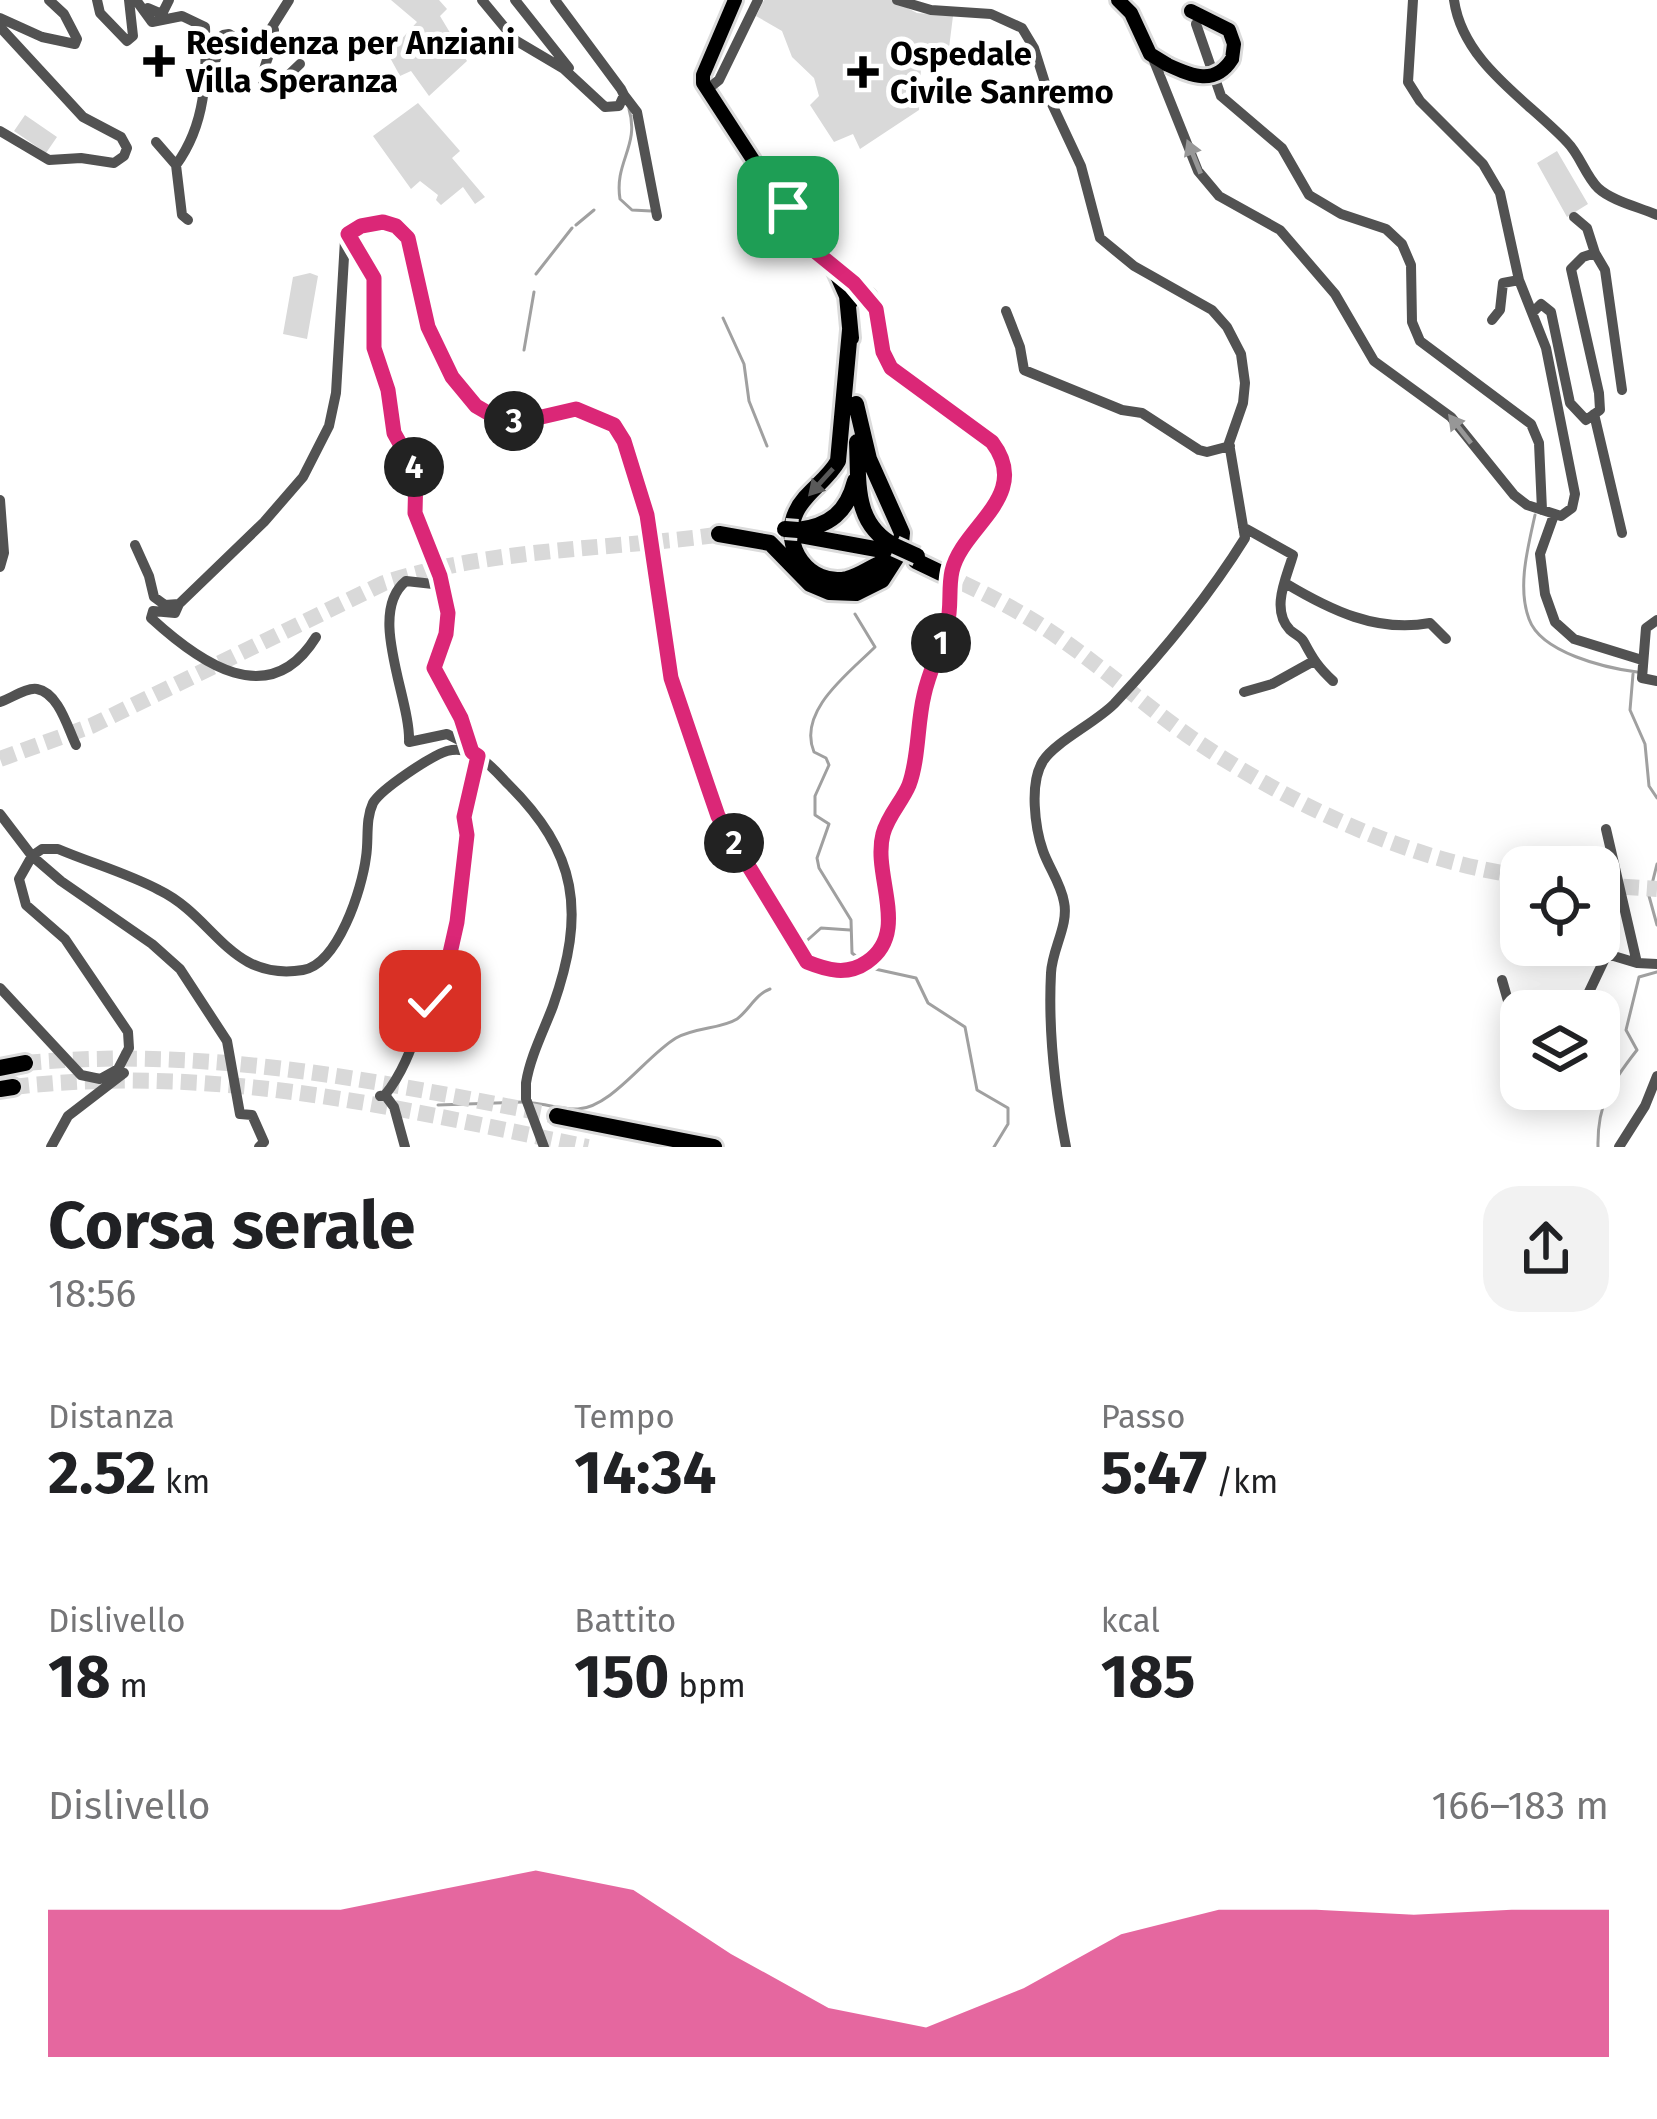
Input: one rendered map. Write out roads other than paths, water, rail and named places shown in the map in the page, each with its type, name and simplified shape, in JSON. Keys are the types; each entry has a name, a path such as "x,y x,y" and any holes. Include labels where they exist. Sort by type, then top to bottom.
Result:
{"highway":[{"path":"835,269 853,296 838,460 800,505 792,542 802,564 827,579 854,577 893,553"},
{"path":"791,532 829,521 846,506 855,477 850,330"},
{"path":"856,404 869,459 902,533 900,552 882,580 856,593 829,592 810,584 770,543 717,534 791,532 893,553 924,565"},
{"path":"856,444 862,513 893,553"},
{"path":"0,1067 25,1064"},
{"path":"557,1116 714,1147"}],"main road":[{"path":"735,0 703,76 711,98 739,133 811,248 835,269"},
{"path":"1118,0 1129,7 1152,56 1194,76 1209,77 1224,70 1232,58 1232,35 1215,21 1191,12"}],"street":[{"path":"0,22 75,44 64,14 49,0"},
{"path":"97,0 100,13 127,41 133,36 137,0"},
{"path":"137,0 155,14 166,11 169,0"},
{"path":"137,0 152,22 182,16 205,27 203,109 176,165 182,215 188,220"},
{"path":"205,77 223,35 257,45 289,0"},
{"path":"482,0 514,40 583,84"},
{"path":"515,0 608,108 620,106 624,95"},
{"path":"555,0 637,112 657,216"},
{"path":"709,88 719,80 758,0"},
{"path":"897,0 931,10 991,14 1022,28 1082,166 1100,238 1112,251 1212,310 1241,354 1243,403 1230,446 1245,538 1193,616 1114,703 1053,750 1039,769 1038,832 1064,896 1066,914 1051,970 1057,1089 1066,1147"},
{"path":"1152,56 1208,186 1280,230 1335,294 1374,362 1451,417 1514,495 1548,512 1568,513 1574,494 1553,375 1519,280 1494,179 1420,101 1408,82 1413,0"},
{"path":"1454,0 1458,26 1465,36 1507,88 1566,141 1596,186 1657,215"},
{"path":"1191,12 1221,95 1272,137 1309,195 1323,206 1386,229 1402,244 1411,266 1412,322 1420,341 1526,417 1536,430 1548,512 1554,524 1540,554 1545,594 1556,622 1574,639 1642,660"},
{"path":"0,22 83,118 124,140 126,152 118,162 49,160 0,131"},
{"path":"273,27 263,85 271,89 300,64"},
{"path":"156,142 176,165"},
{"path":"1574,217 1587,228 1605,270 1622,390"},
{"path":"316,637 298,662 280,672 231,672 190,652 151,618 153,611 176,613 178,604 264,522 302,477 329,426 336,393 342,252 348,234 383,222 396,226 408,238 428,327 452,377 476,406 495,417 520,422 576,409 614,425 631,459 647,515 671,678 718,816 807,962 826,970 849,971 868,962 884,946 890,926 883,884 883,836 909,786 924,694 950,613 954,566 992,510 1004,479 992,442 891,368 883,352 876,309 853,296"},
{"path":"348,234 374,278 374,348 388,390 394,433 416,472 415,513 442,590 448,626 434,668 461,718 472,753 464,817 465,863 448,962 438,976 406,1068 382,1096 394,1107 405,1147"},
{"path":"1533,312 1541,304 1551,312 1570,404 1586,420 1600,410 1599,393 1571,268 1595,253"},
{"path":"1492,320 1500,310 1503,283 1519,280"},
{"path":"1006,311 1024,370 1122,410 1142,413 1199,450 1230,446"},
{"path":"1594,414 1622,533"},
{"path":"0,500 4,553 0,567"},
{"path":"1243,527 1293,555 1279,601 1282,612 1288,627 1301,635 1312,662 1333,681"},
{"path":"135,545 154,597 165,605 178,604"},
{"path":"442,590 433,584 406,581 392,598 390,624 410,742 447,734 465,743 524,799 554,837 573,899 563,974 526,1083 526,1099 543,1147"},
{"path":"1285,583 1362,621 1400,628 1430,623 1446,639"},
{"path":"1657,620 1646,628 1642,660 1642,678 1657,681"},
{"path":"1244,692 1272,684 1312,662"},
{"path":"0,702 34,689 43,691 61,711 76,745"},
{"path":"51,1147 68,1116 125,1072 129,1040 124,1024 65,939 26,905 19,879 32,856 42,849 58,849 159,889 195,914 245,963 273,971 302,970 325,960 335,947 362,875 370,813 381,792 451,749 472,753"},
{"path":"0,814 32,856 180,969 227,1041 240,1114 252,1115 259,1124 264,1142 259,1147"},
{"path":"1606,829 1637,963"},
{"path":"1590,990 1607,954 1657,964"},
{"path":"1502,980 1505,990"},
{"path":"0,988 81,1075 100,1079 125,1059"},
{"path":"1619,1147 1646,1106 1657,1076"}],"waterway":[{"path":"629,109 631,133 620,175 620,199 632,210 651,211"},
{"path":"576,225 594,210"},
{"path":"536,274 572,228"},
{"path":"524,350 534,292"},
{"path":"723,318 744,364 749,401 767,446"},
{"path":"1535,515 1524,580 1526,607 1536,631 1576,657 1637,672"},
{"path":"855,614 875,647 828,694 813,722 811,737 814,752 829,765 815,796 815,815 829,824 817,858 819,868 851,920 852,953 862,961"},
{"path":"1633,674 1630,710 1645,744 1649,786 1657,798"},
{"path":"1657,864 1649,896 1657,925"},
{"path":"802,945 821,928 850,930"},
{"path":"875,969 916,978 928,1003 965,1027 977,1090 1008,1108 1008,1124 994,1147"},
{"path":"1598,1147 1607,1095 1637,1050 1626,1030 1639,977 1657,972"},
{"path":"532,1103 573,1109 591,1106 676,1038 737,1019 770,989"},
{"path":"438,1105 523,1102"}],"tunnel":[{"path":"0,759 91,726 384,583 507,556 716,535"},
{"path":"941,573 1047,629 1193,739 1268,785 1392,842 1500,872"},
{"path":"1620,886 1657,889"},
{"path":"25,1063 94,1059 227,1063 358,1079 557,1116"},
{"path":"13,1087 88,1081 232,1085 373,1104 588,1147"}],"place":[{"name":"Residenza per Anziani Villa Speranza","path":"159,61"},
{"name":"Ospedale Civile Sanremo","path":"863,72"}]}
